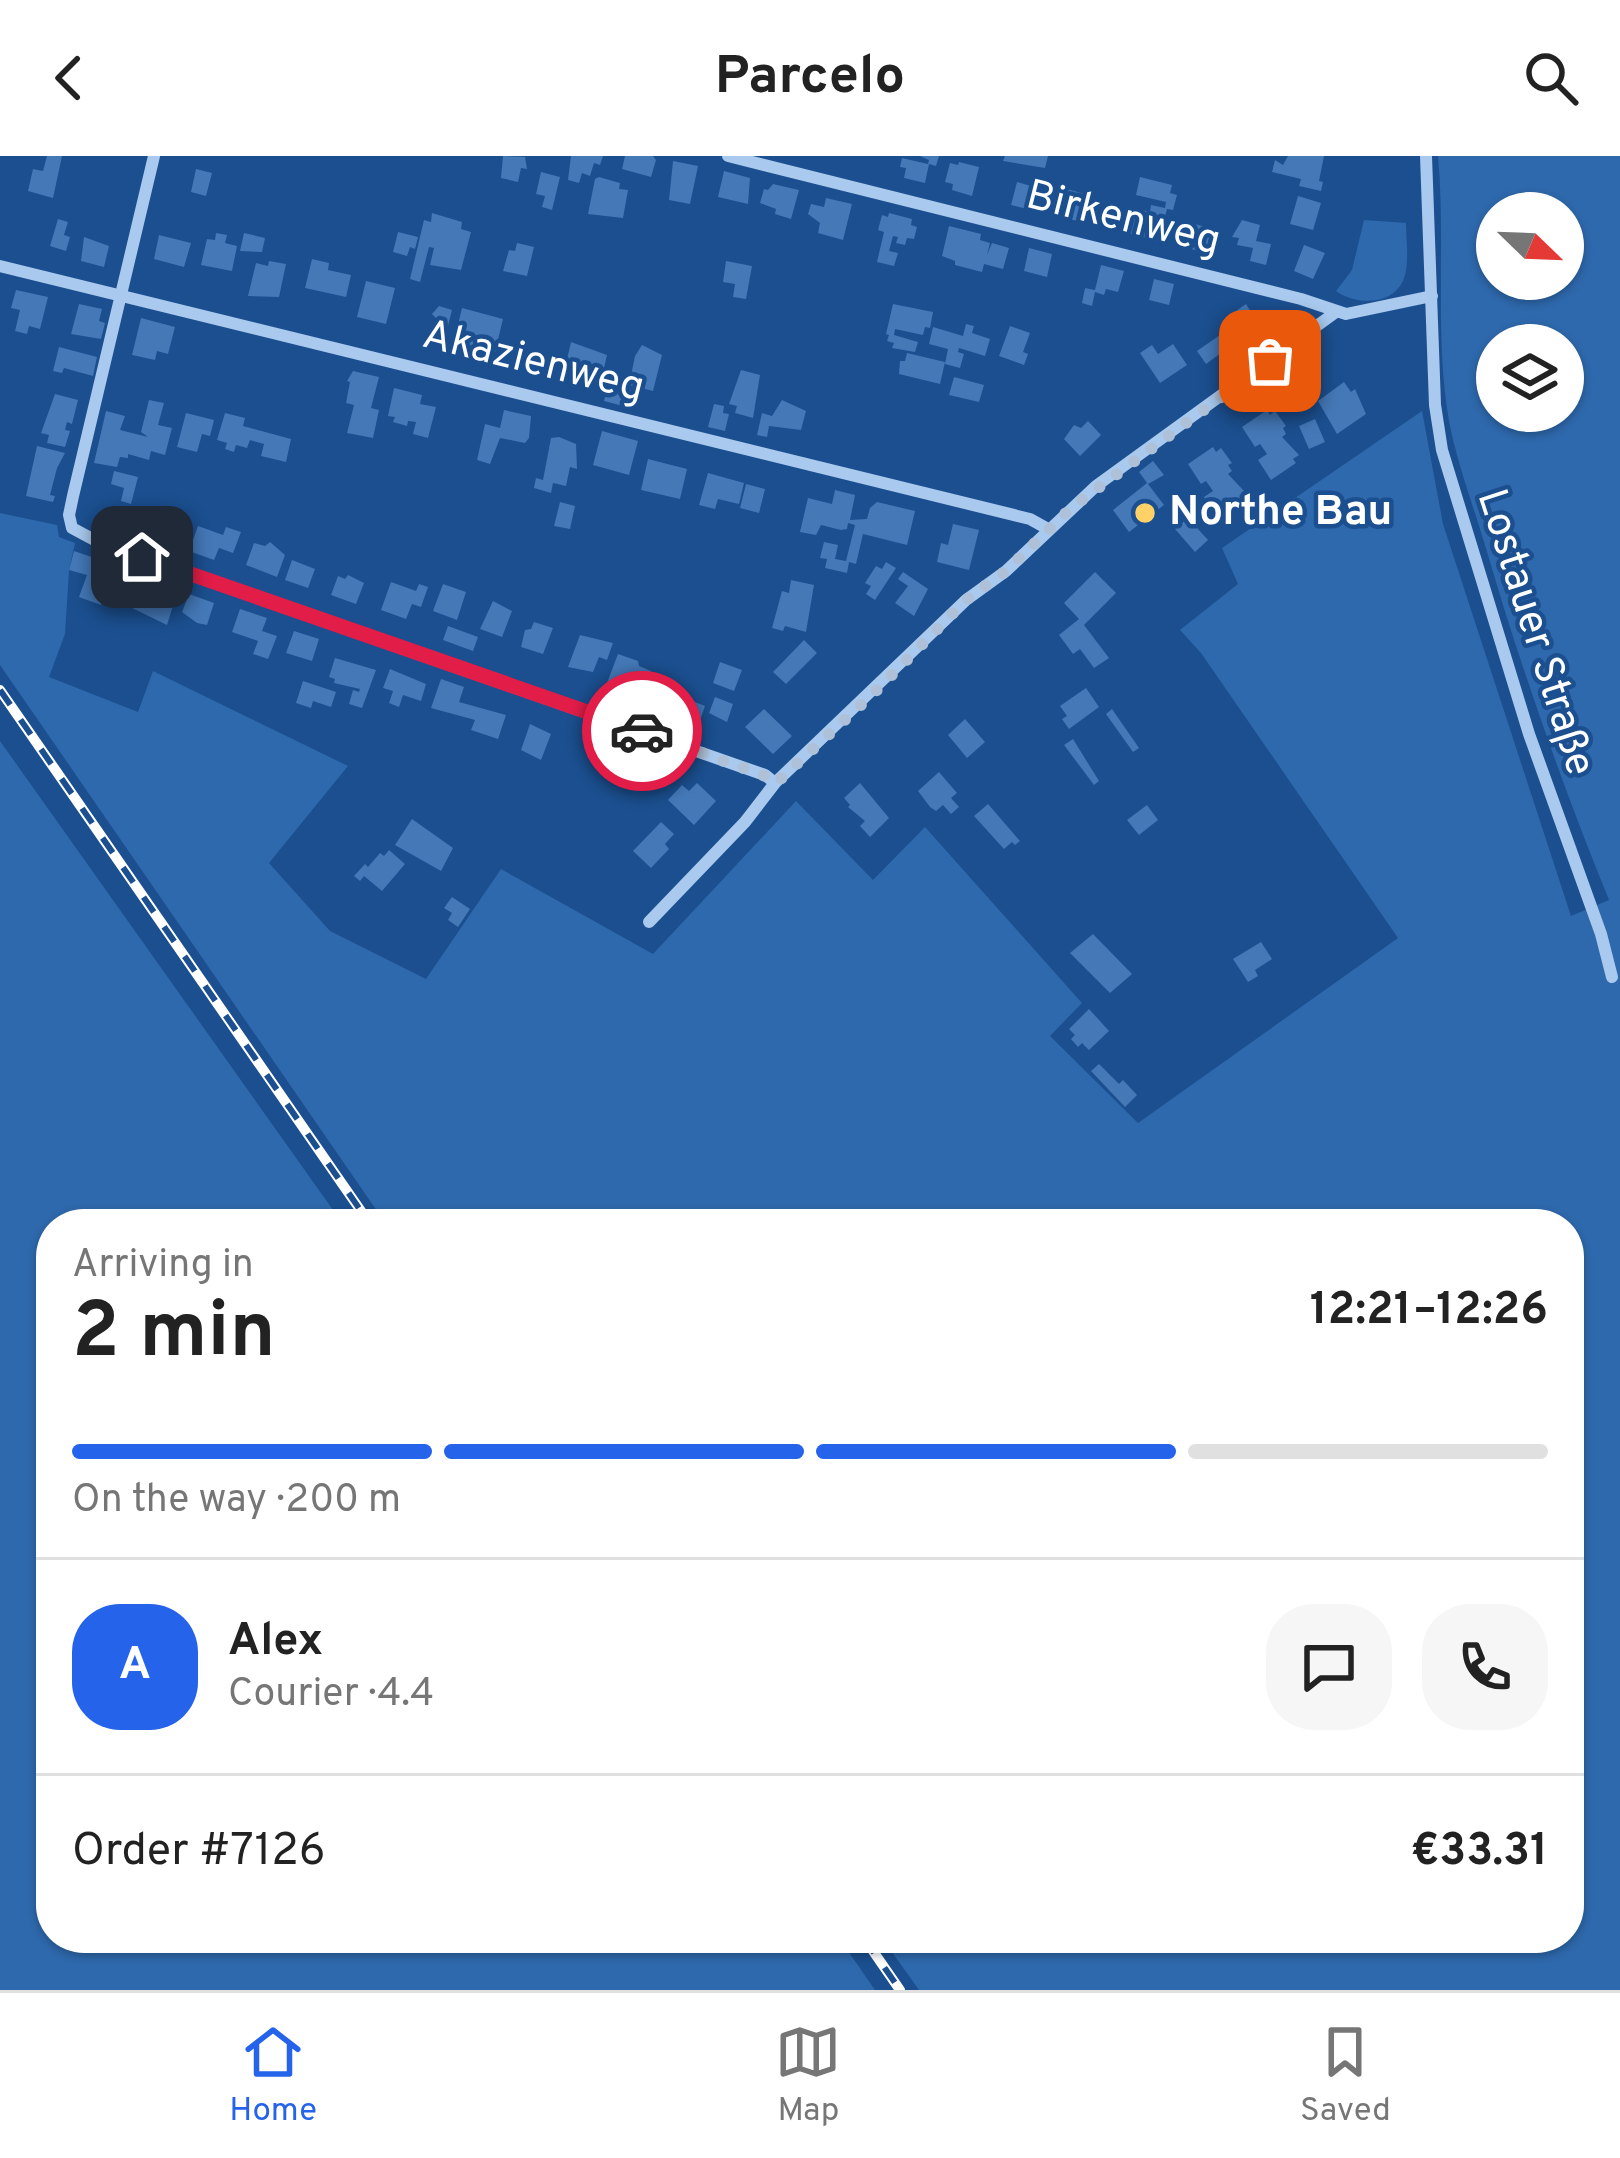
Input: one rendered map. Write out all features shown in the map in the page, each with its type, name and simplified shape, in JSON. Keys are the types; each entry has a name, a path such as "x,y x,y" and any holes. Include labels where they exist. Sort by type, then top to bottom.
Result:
{"street":[{"path":"154,156 69,515 72,528 82,536 646,732 776,783"},
{"name":"Birkenweg","path":"728,156 1301,298 1336,312 1368,311 1432,296"},
{"name":"Lostauer Straße","path":"1426,156 1435,405 1442,450 1529,734 1595,916 1612,977"},
{"name":"Akazienweg","path":"0,266 1030,519 1048,530"},
{"path":"649,922 776,783 966,600 1006,571 1096,487 1336,312"}],"shaded area":[{"path":"1438,156 1620,156 1620,1990 919,1990 893,1953 1584,1953 1584,1209 376,1209 0,665 0,513 57,525 59,537 75,543 65,634 49,677 138,712 153,671 348,766 269,863 330,931 426,979 501,869 653,954 796,801 873,880 925,827 1082,1003 1050,1036 1138,1123 1398,938 1201,653 1180,630 1238,584 1222,548 1422,411 1443,524 1571,916 1609,900 1527,680 1452,437 1445,388"},
{"path":"1364,220 1406,223 1403,281 1390,295 1372,301 1336,291 1352,270"},
{"path":"0,741 332,1209 36,1209 36,1953 849,1953 875,1990 0,1990"}],"building":[{"path":"47,156 62,156 53,198 28,191 33,169 43,171"},
{"path":"503,156 525,157 527,169 521,168 518,182 501,178"},
{"path":"571,156 603,156 600,165 594,163 590,176 582,173 579,183 568,180"},
{"path":"625,156 653,156 651,177 622,169"},
{"path":"920,156 939,156 936,166 929,164 925,183 904,178 906,168 900,167 902,158 928,164"},
{"path":"1005,156 1048,156 1045,168 1003,161"},
{"path":"1288,156 1324,156 1321,191 1299,186 1301,179 1272,172 1275,160 1283,165"},
{"path":"673,161 698,166 690,204 669,200"},
{"path":"950,163 979,167 972,196 952,190 953,184 945,182"},
{"path":"196,169 212,173 206,196 191,192"},
{"path":"724,171 750,178 748,204 718,197"},
{"path":"541,172 560,177 552,210 542,207 545,196 536,194"},
{"path":"599,177 628,190 623,218 588,214"},
{"path":"1140,177 1172,185 1170,193 1177,195 1173,210 1167,209 1159,241 1123,232 1130,207 1150,212 1151,205 1165,208 1166,202 1136,195"},
{"path":"1033,178 1042,181 1035,211 1011,205 1017,182 1031,186"},
{"path":"773,184 799,190 791,219 760,203 764,189"},
{"path":"1063,188 1085,194 1078,221 1056,216 1059,206 1051,204 1054,192 1061,194"},
{"path":"1298,196 1321,203 1313,230 1290,224"},
{"path":"826,198 852,204 843,240 818,233 820,223 808,214 811,204 824,207"},
{"path":"432,213 462,222 461,229 471,232 461,270 430,265 434,248 429,247 420,282 410,279 424,220 431,222"},
{"path":"882,215 912,219 911,225 917,227 914,239 907,238 905,245 896,243 898,237 893,236 889,251 898,253 894,266 877,262 884,232 878,230"},
{"path":"58,219 68,222 66,251 50,246"},
{"path":"1242,220 1260,225 1256,241 1271,244 1266,265 1250,261 1253,248 1237,245 1239,238 1232,237"},
{"path":"1184,221 1213,229 1207,253 1183,247"},
{"path":"949,226 981,234 980,240 990,243 987,255 992,243 1009,248 1003,269 984,264 982,272 942,256"},
{"path":"398,232 418,237 407,256 393,252"},
{"path":"216,233 227,235 225,243 237,246 232,271 201,265 207,239 215,240"},
{"path":"244,233 265,238 262,252 240,251"},
{"path":"159,235 191,243 184,267 154,259"},
{"path":"84,237 109,246 104,267 81,261"},
{"path":"517,243 534,247 527,276 503,271 509,250 515,251"},
{"path":"1304,245 1325,253 1313,279 1294,271"},
{"path":"1029,248 1052,254 1047,277 1024,271"},
{"path":"312,259 329,263 328,270 351,275 346,297 305,288"},
{"path":"269,261 286,264 279,297 248,296 256,263 268,266"},
{"path":"726,261 752,266 746,299 733,297 735,284 723,282"},
{"path":"1101,265 1124,271 1118,292 1095,292 1092,306 1082,303 1085,288 1095,290"},
{"path":"1154,279 1174,284 1169,305 1149,300"},
{"path":"366,281 395,288 386,324 357,317"},
{"path":"16,290 48,297 40,329 29,326 27,334 15,331 20,310 11,308"},
{"path":"79,304 102,309 101,339 71,334"},
{"path":"893,304 933,312 930,328 925,327 923,335 895,329 894,335 918,342 915,352 892,348 894,343 887,341"},
{"path":"1246,304 1256,329 1241,339 1226,318"},
{"path":"439,306 452,310 445,337 434,334 437,319 432,314"},
{"path":"462,308 503,319 495,352 454,341"},
{"path":"141,318 175,327 168,354 157,351 155,360 132,355"},
{"path":"966,324 974,326 972,333 990,339 985,356 959,348 964,354 960,368 945,364 948,349 929,344 933,327 963,336"},
{"path":"1010,326 1030,333 1024,365 999,356"},
{"path":"1220,335 1228,348 1206,364 1197,351"},
{"path":"571,342 607,355 602,377 565,368"},
{"path":"1173,344 1187,365 1160,383 1140,353 1152,345 1158,354"},
{"path":"642,345 662,355 653,391 629,385"},
{"path":"59,347 97,357 93,376 64,368 62,373 53,371"},
{"path":"907,353 945,362 940,384 899,374 900,361 905,361"},
{"path":"741,370 760,375 753,418 735,413 737,406 729,404"},
{"path":"353,371 379,377 371,408 379,410 373,438 347,433 354,405 346,403 347,381"},
{"path":"954,377 984,385 979,402 949,395"},
{"path":"1344,382 1351,392 1355,389 1366,414 1337,434 1318,401"},
{"path":"608,384 631,390 627,407 604,401"},
{"path":"394,388 422,395 420,404 436,407 428,438 413,434 416,422 408,421 407,426 388,416"},
{"path":"55,394 78,400 72,424 67,422 65,430 70,431 65,447 47,443 49,435 41,433"},
{"path":"149,400 164,403 158,425 172,428 165,455 151,451 149,460 128,454 128,458 120,457 117,467 94,463 106,411 125,416 120,430 148,437 141,432"},
{"path":"782,400 806,411 801,430 769,426 767,437 757,435 762,413 772,416"},
{"path":"714,404 724,406 723,413 729,414 725,431 708,427"},
{"path":"504,410 531,416 529,438 525,443 500,438 490,464 477,460 485,424 500,428"},
{"path":"1267,410 1270,415 1275,411 1286,426 1282,437 1299,455 1293,459 1296,463 1271,480 1258,460 1267,454 1260,444 1255,447 1242,427"},
{"path":"186,413 214,420 210,436 202,434 197,452 177,447"},
{"path":"225,413 245,418 243,426 291,439 286,462 261,456 264,444 250,440 247,448 225,449 227,443 217,440"},
{"path":"1315,419 1325,442 1309,449 1299,426"},
{"path":"1088,421 1101,435 1080,456 1064,439 1074,425 1081,428"},
{"path":"602,431 638,441 629,475 593,465"},
{"path":"551,438 576,444 577,469 570,467 566,486 553,483 551,493 534,488 536,478 543,480"},
{"path":"37,446 65,453 50,495 55,496 53,502 26,496"},
{"path":"1213,447 1216,452 1221,448 1232,463 1228,474 1245,492 1239,496 1242,500 1217,517 1204,497 1213,491 1206,481 1201,484 1188,464"},
{"path":"648,459 687,469 680,499 641,490"},
{"path":"1153,461 1164,475 1148,484 1164,505 1129,532 1113,510 1147,483 1139,472"},
{"path":"114,471 138,477 131,504 121,501 124,488 111,484"},
{"path":"708,473 744,483 739,504 718,499 715,509 699,505"},
{"path":"746,484 765,489 759,513 740,508"},
{"path":"835,490 855,495 850,520 867,519 877,502 915,511 907,545 863,534 856,564 849,562 847,573 825,568 827,559 820,558 824,542 838,545 835,559 846,561 855,525 848,523 841,530 821,525 816,535 800,532 808,498 832,504"},
{"path":"560,502 575,506 570,529 554,526"},
{"path":"151,513 174,521 167,543 144,535"},
{"path":"1188,518 1208,540 1195,552 1175,529"},
{"path":"953,524 979,530 969,570 937,562 941,543 948,545"},
{"path":"198,526 223,535 226,527 241,532 233,553 219,548 214,560 189,551"},
{"path":"270,542 285,555 277,577 246,565 254,543 265,546"},
{"path":"74,551 115,565 101,605 79,597 87,575 69,570"},
{"path":"292,560 315,569 308,588 285,580"},
{"path":"886,562 896,568 875,600 866,594 871,586 865,583 876,566 882,569"},
{"path":"903,572 928,589 914,616 895,603 908,586 898,579"},
{"path":"1095,572 1116,593 1084,625 1109,658 1094,668 1080,649 1073,654 1059,635 1079,619 1064,603"},
{"path":"348,575 364,583 356,604 331,595 338,576 345,579"},
{"path":"791,580 814,585 806,632 772,628 782,591 789,593"},
{"path":"136,582 176,596 167,625 128,606"},
{"path":"391,582 416,591 419,584 428,587 421,607 412,604 406,619 381,610"},
{"path":"443,584 466,592 457,620 433,611"},
{"path":"189,594 214,603 207,625 182,612"},
{"path":"493,601 512,611 502,637 480,629"},
{"path":"240,609 267,618 262,631 277,636 268,659 253,654 258,641 232,632"},
{"path":"534,622 553,628 543,654 521,647 525,630"},
{"path":"448,626 478,637 473,651 443,640"},
{"path":"294,631 319,639 312,661 286,653"},
{"path":"580,635 613,643 607,660 599,657 593,672 568,667"},
{"path":"804,640 817,653 786,684 773,672"},
{"path":"618,654 651,671 642,696 607,683"},
{"path":"335,658 376,670 362,708 349,704 353,690 360,689 334,683 329,677"},
{"path":"720,662 742,670 734,691 713,683"},
{"path":"390,669 426,684 421,701 403,695 399,707 389,703 393,691 383,688"},
{"path":"657,675 674,681 661,716 645,710"},
{"path":"441,679 464,687 459,702 506,715 498,739 471,730 475,720 431,708"},
{"path":"303,681 336,692 331,707 313,701 311,708 296,703"},
{"path":"1086,688 1099,707 1069,729 1060,706"},
{"path":"715,697 733,704 727,722 709,713"},
{"path":"685,698 705,706 697,729 677,721"},
{"path":"764,709 792,736 773,754 745,727"},
{"path":"1112,709 1139,748 1133,752 1106,714"},
{"path":"965,719 985,742 967,758 948,735"},
{"path":"530,724 551,734 541,760 521,750"},
{"path":"1073,739 1099,781 1094,785 1064,745"},
{"path":"629,750 662,762 654,784 621,772"},
{"path":"939,772 957,793 951,798 959,807 951,814 943,805 936,811 930,807 918,791"},
{"path":"697,783 716,801 694,825 668,800 682,785 689,791"},
{"path":"860,783 889,818 870,837 860,826 865,821 844,798"},
{"path":"988,804 1020,841 1015,845 1012,842 1004,849 974,816"},
{"path":"1147,805 1158,820 1139,835 1127,820"},
{"path":"412,819 453,848 441,871 395,845"},
{"path":"661,822 674,834 665,844 669,849 651,868 633,851"},
{"path":"389,850 405,864 382,891 364,876 360,881 354,876 365,864 368,867"},
{"path":"452,897 470,909 458,927 448,920 452,913 444,908"},
{"path":"1093,934 1132,974 1110,993 1070,953"},
{"path":"1261,942 1272,959 1255,970 1258,976 1248,982 1233,959"},
{"path":"1089,1009 1109,1031 1089,1050 1082,1043 1078,1047 1069,1029"},
{"path":"1099,1064 1137,1095 1125,1107 1091,1071"}],"railway":[{"path":"0,690 360,1209"},
{"path":"874,1953 900,1990"}],"way so far":[{"path":"642,731 776,783 966,600 1006,571 1071,508 1270,361"}],"place":[{"name":"Northe Bau","path":"1145,513"}],"route":[{"path":"142,557 642,731"}]}
